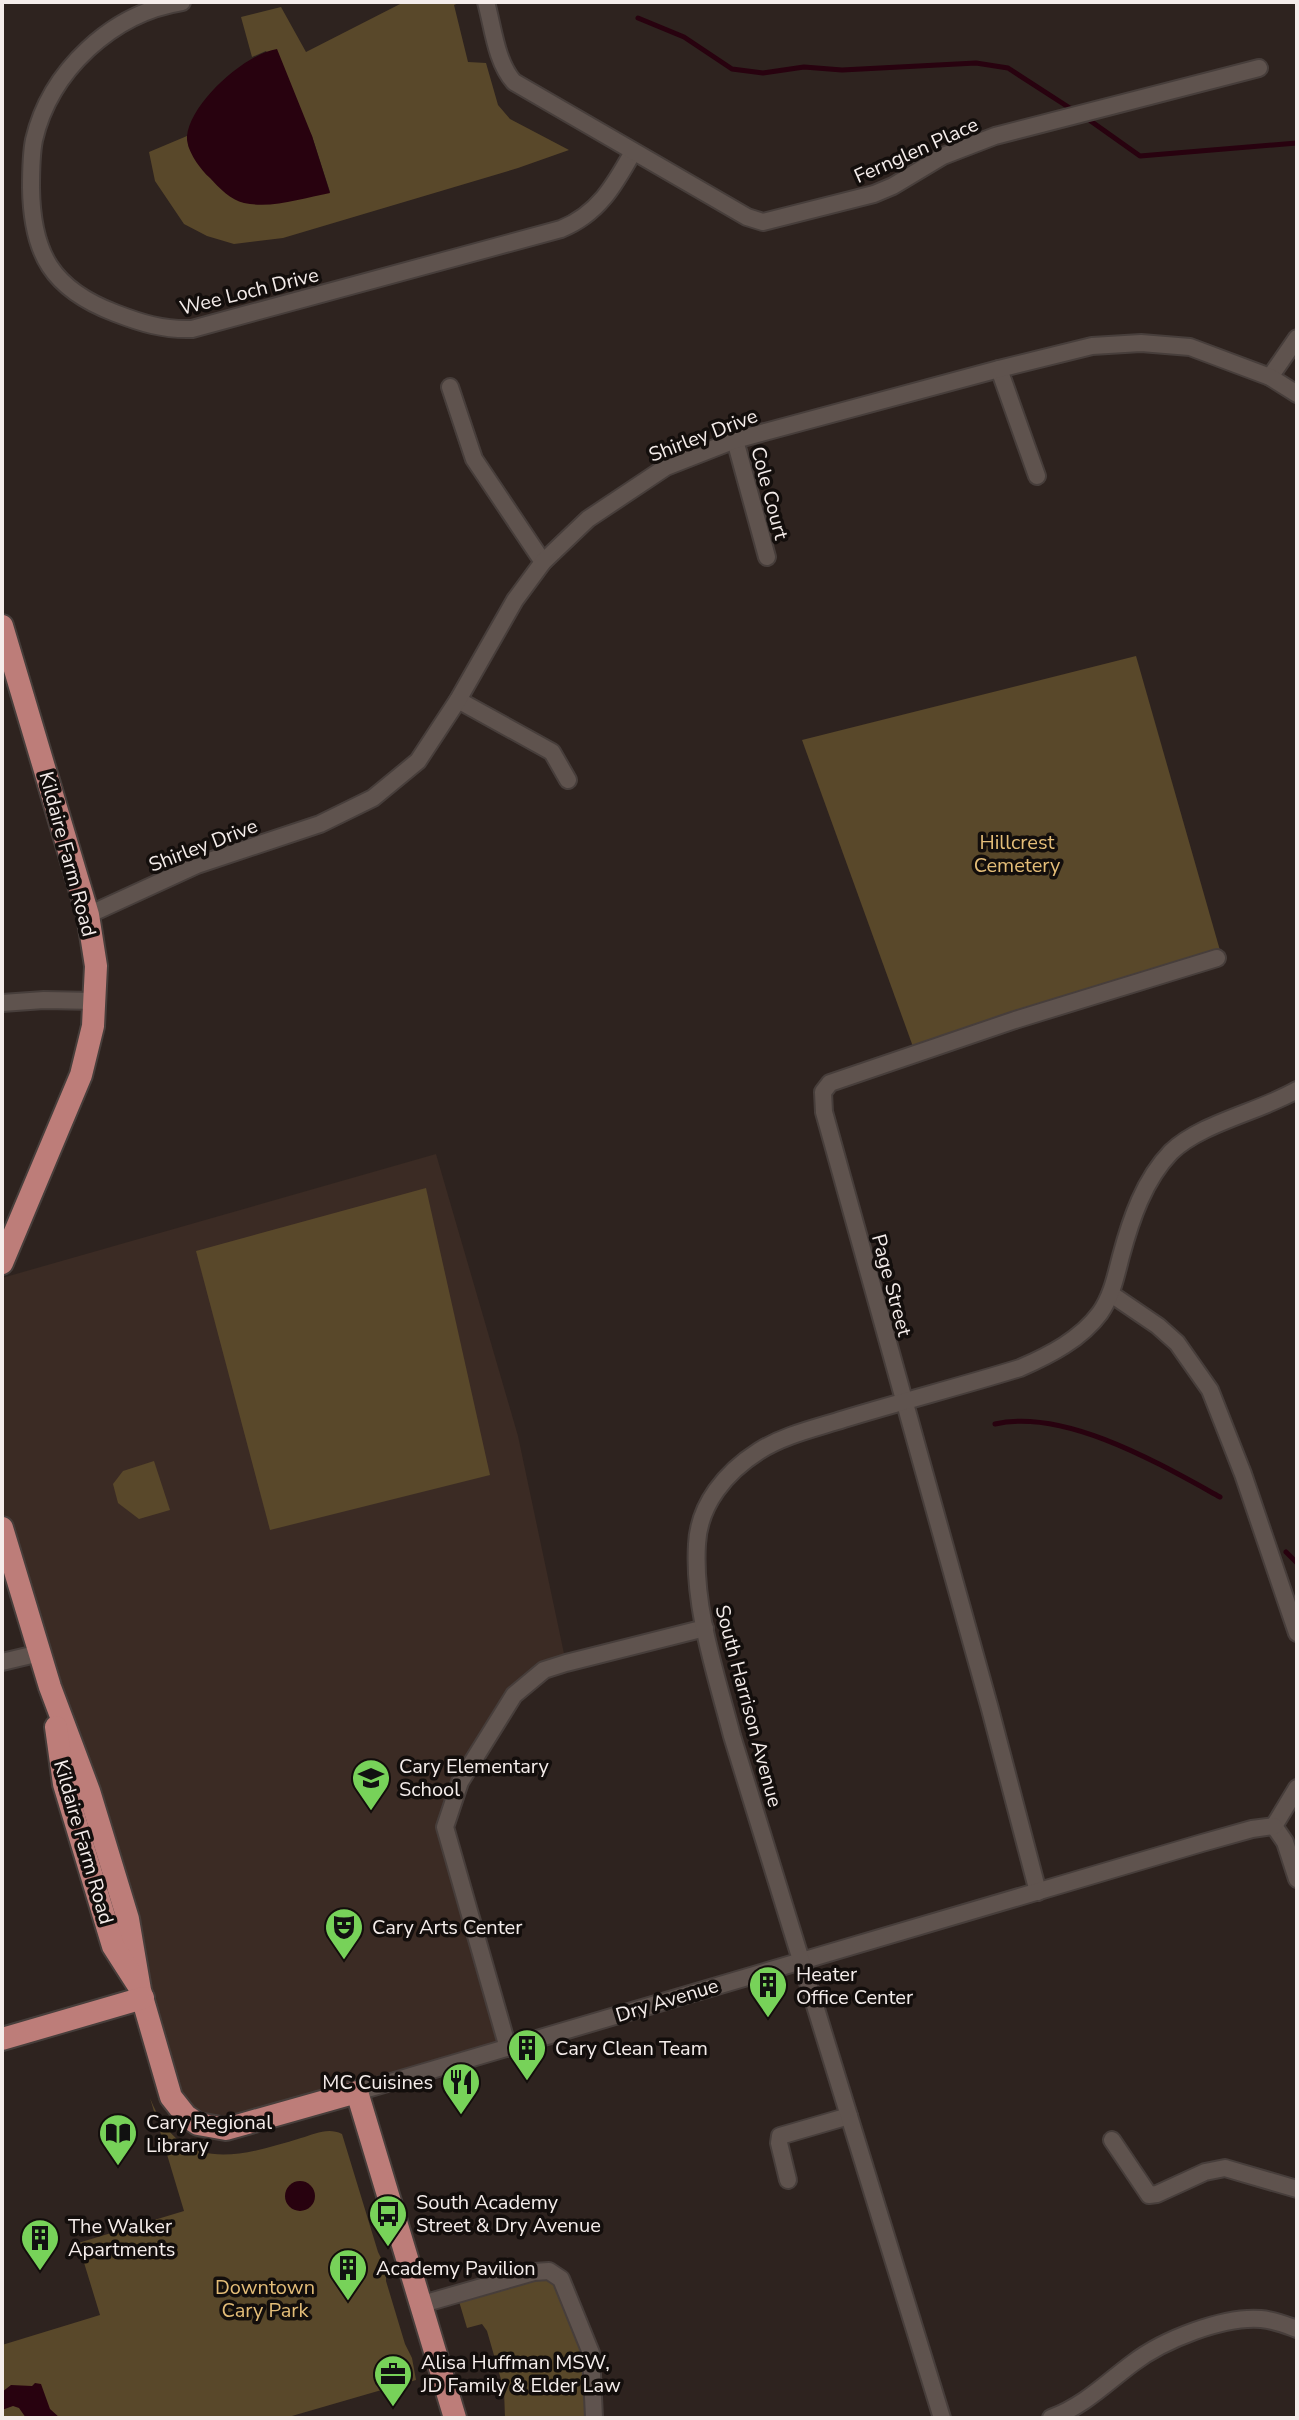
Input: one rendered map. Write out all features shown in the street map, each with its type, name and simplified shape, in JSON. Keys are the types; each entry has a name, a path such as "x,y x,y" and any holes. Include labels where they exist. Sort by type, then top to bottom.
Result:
{"main road":[{"name":"Kildaire Farm Road","path":"2,626 88,915 96,966 96,1001 89,1051 73,1098 2,1263"},
{"name":"Kildaire Farm Road","path":"2,1528 50,1687 98,1820 128,1919 142,1994 171,2097 186,2116 198,2124"},
{"path":"2,2039 142,1994"},
{"path":"357,2092 455,2418"},
{"name":"Dry Avenue","path":"198,2124 239,2128 357,2092"}],"street":[{"name":"Wee Loch Drive","path":"182,2 134,17 104,35 83,53 53,93 39,124 32,155 33,227 45,263 80,298 144,324 176,330 203,326 561,229 587,216 608,196 633,152"},
{"name":"Fernglen Place","path":"486,2 500,58 514,82 747,217 763,222 874,194 943,156 995,136 1259,68"},
{"path":"1270,377 1297,338"},
{"name":"Shirley Drive","path":"88,915 197,865 320,824 373,798 418,761 458,700 515,600 543,562 588,519 666,467 735,440 1092,346 1141,343 1190,347 1270,377 1297,394"},
{"path":"999,369 1037,476"},
{"path":"450,387 474,459 543,562"},
{"name":"Cole Court","path":"735,440 767,557"},
{"path":"458,700 552,752 568,780"},
{"name":"Page Street","path":"1038,1892 824,1112 825,1087 1000,1024 1217,958"},
{"path":"2,1003 96,1001"},
{"name":"South Harrison Avenue","path":"942,2418 732,1736 705,1628 698,1582 697,1543 703,1513 724,1480 761,1449 781,1440 1038,1361 1075,1338 1091,1324 1111,1294 1137,1205 1173,1150 1200,1133 1297,1090"},
{"path":"1111,1294 1177,1343 1210,1390 1293,1608 1297,1633"},
{"path":"508,2048 445,1827 460,1782 514,1695 544,1670 705,1628"},
{"path":"2,1662 40,1653"},
{"path":"1297,1788 1274,1826 1285,1842 1297,1879"},
{"name":"Dry Avenue","path":"357,2092 801,1960 1215,1840 1274,1826"},
{"path":"788,2180 780,2136 849,2116"},
{"path":"1112,2140 1149,2195 1205,2172 1225,2168 1297,2189"},
{"path":"419,2305 534,2272 549,2271 561,2279 591,2353 594,2418"},
{"path":"1051,2418 1078,2406 1136,2361 1182,2336 1250,2319 1265,2319 1297,2329"}],"shaded area":[{"path":"277,49 312,136 330,193 276,204 244,203 226,193 202,170 191,153 187,136 198,109 222,82 250,60"},
{"path":"436,1154 518,1436 566,1663 523,1686 446,1819 508,2048 239,2128 186,2116 2,1514 2,1278"},
{"path":"300,2181 306,2182 314,2190 314,2202 306,2210 300,2211 294,2210 286,2202 285,2196 286,2190 294,2182"},
{"path":"41,2384 50,2409 60,2418 26,2418 19,2408 13,2406 2,2410 2,2392 11,2385 32,2386"}],"green space":[{"path":"404,2 461,2 454,5 468,62 486,63 498,105 510,119 569,150 283,238 234,244 207,236 184,224 155,181 149,152 187,136 189,148 330,192 312,136 266,51 252,57 241,17 281,7 306,52"},
{"name":"Hillcrest Cemetery","path":"1136,656 1223,961 916,1055 802,740"},
{"path":"426,1188 490,1475 270,1530 196,1251"},
{"path":"154,1461 170,1510 139,1519 118,1503 113,1484 123,1471"},
{"name":"Downtown Cary Park","path":"150,2098 163,2123 178,2139 195,2150 214,2154 255,2151 322,2132 342,2134 378,2252 386,2268 386,2281 412,2358 416,2380 285,2418 2,2418 2,2345 100,2315 78,2243 184,2211"},
{"path":"539,2275 556,2282 579,2339 586,2418 505,2418 504,2390 487,2331 482,2324 467,2328 458,2298"}],"waterway":[{"path":"638,18 684,37 732,69 763,73 804,67 842,70 976,63 1008,68 1076,112"},
{"path":"1085,117 1140,156 1297,143"},
{"path":"995,1424 1022,1421 1081,1431 1141,1455 1220,1497"},
{"path":"1286,1552 1297,1563"}],"place":[{"name":"Cary Elementary School","path":"371,1812"},
{"name":"Cary Arts Center","path":"344,1961"},
{"name":"Heater Office Center","path":"768,2019"},
{"name":"Cary Clean Team","path":"527,2082"},
{"name":"MC Cuisines","path":"461,2116"},
{"name":"Cary Regional Library","path":"118,2167"},
{"name":"South Academy Street & Dry Avenue","path":"388,2248"},
{"name":"The Walker Apartments","path":"40,2272"},
{"name":"Academy Pavilion","path":"348,2302"},
{"name":"Alisa Huffman MSW, JD Family & Elder Law","path":"393,2408"}]}
